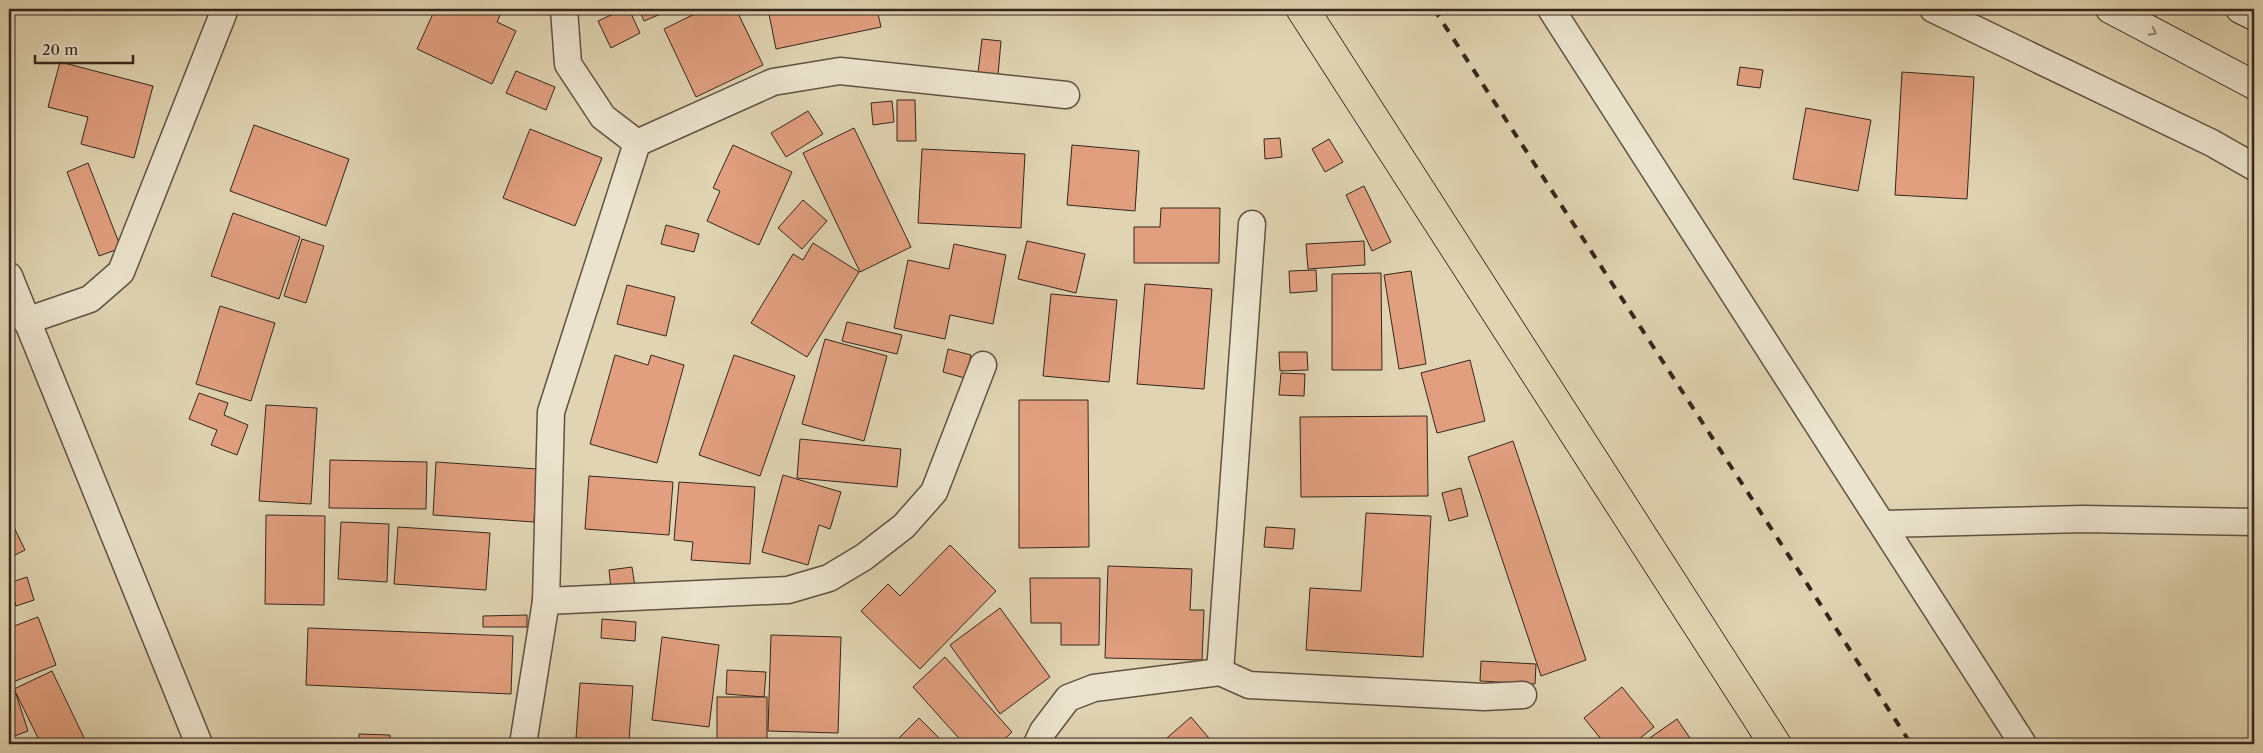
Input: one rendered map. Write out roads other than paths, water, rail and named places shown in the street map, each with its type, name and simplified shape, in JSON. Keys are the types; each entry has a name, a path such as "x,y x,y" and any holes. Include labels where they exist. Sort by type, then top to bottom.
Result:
{"main road":[{"path":"2110,9 2254,85"},
{"path":"2240,9 2254,16"}],"street":[{"path":"26,321 90,299 121,272 225,9"},
{"path":"564,9 568,64 604,117 637,143"},
{"path":"1551,9 2023,744"},
{"path":"1933,9 2212,143 2254,167"},
{"path":"523,744 546,601 551,412 637,143 773,82 840,71 1066,95"},
{"path":"1220,672 1252,224"},
{"path":"9,276 199,744"},
{"path":"546,601 788,590 829,578 864,557 904,526 934,492 983,365"},
{"path":"1883,524 2083,519 2254,522"},
{"path":"1038,744 1043,731 1068,698 1094,688 1220,672 1249,685 1484,696 1523,695"}],"tram line":[{"path":"1283,9 1756,744"},
{"path":"1322,9 1794,744"}],"railway":[{"path":"1434,9 1911,744"}]}
